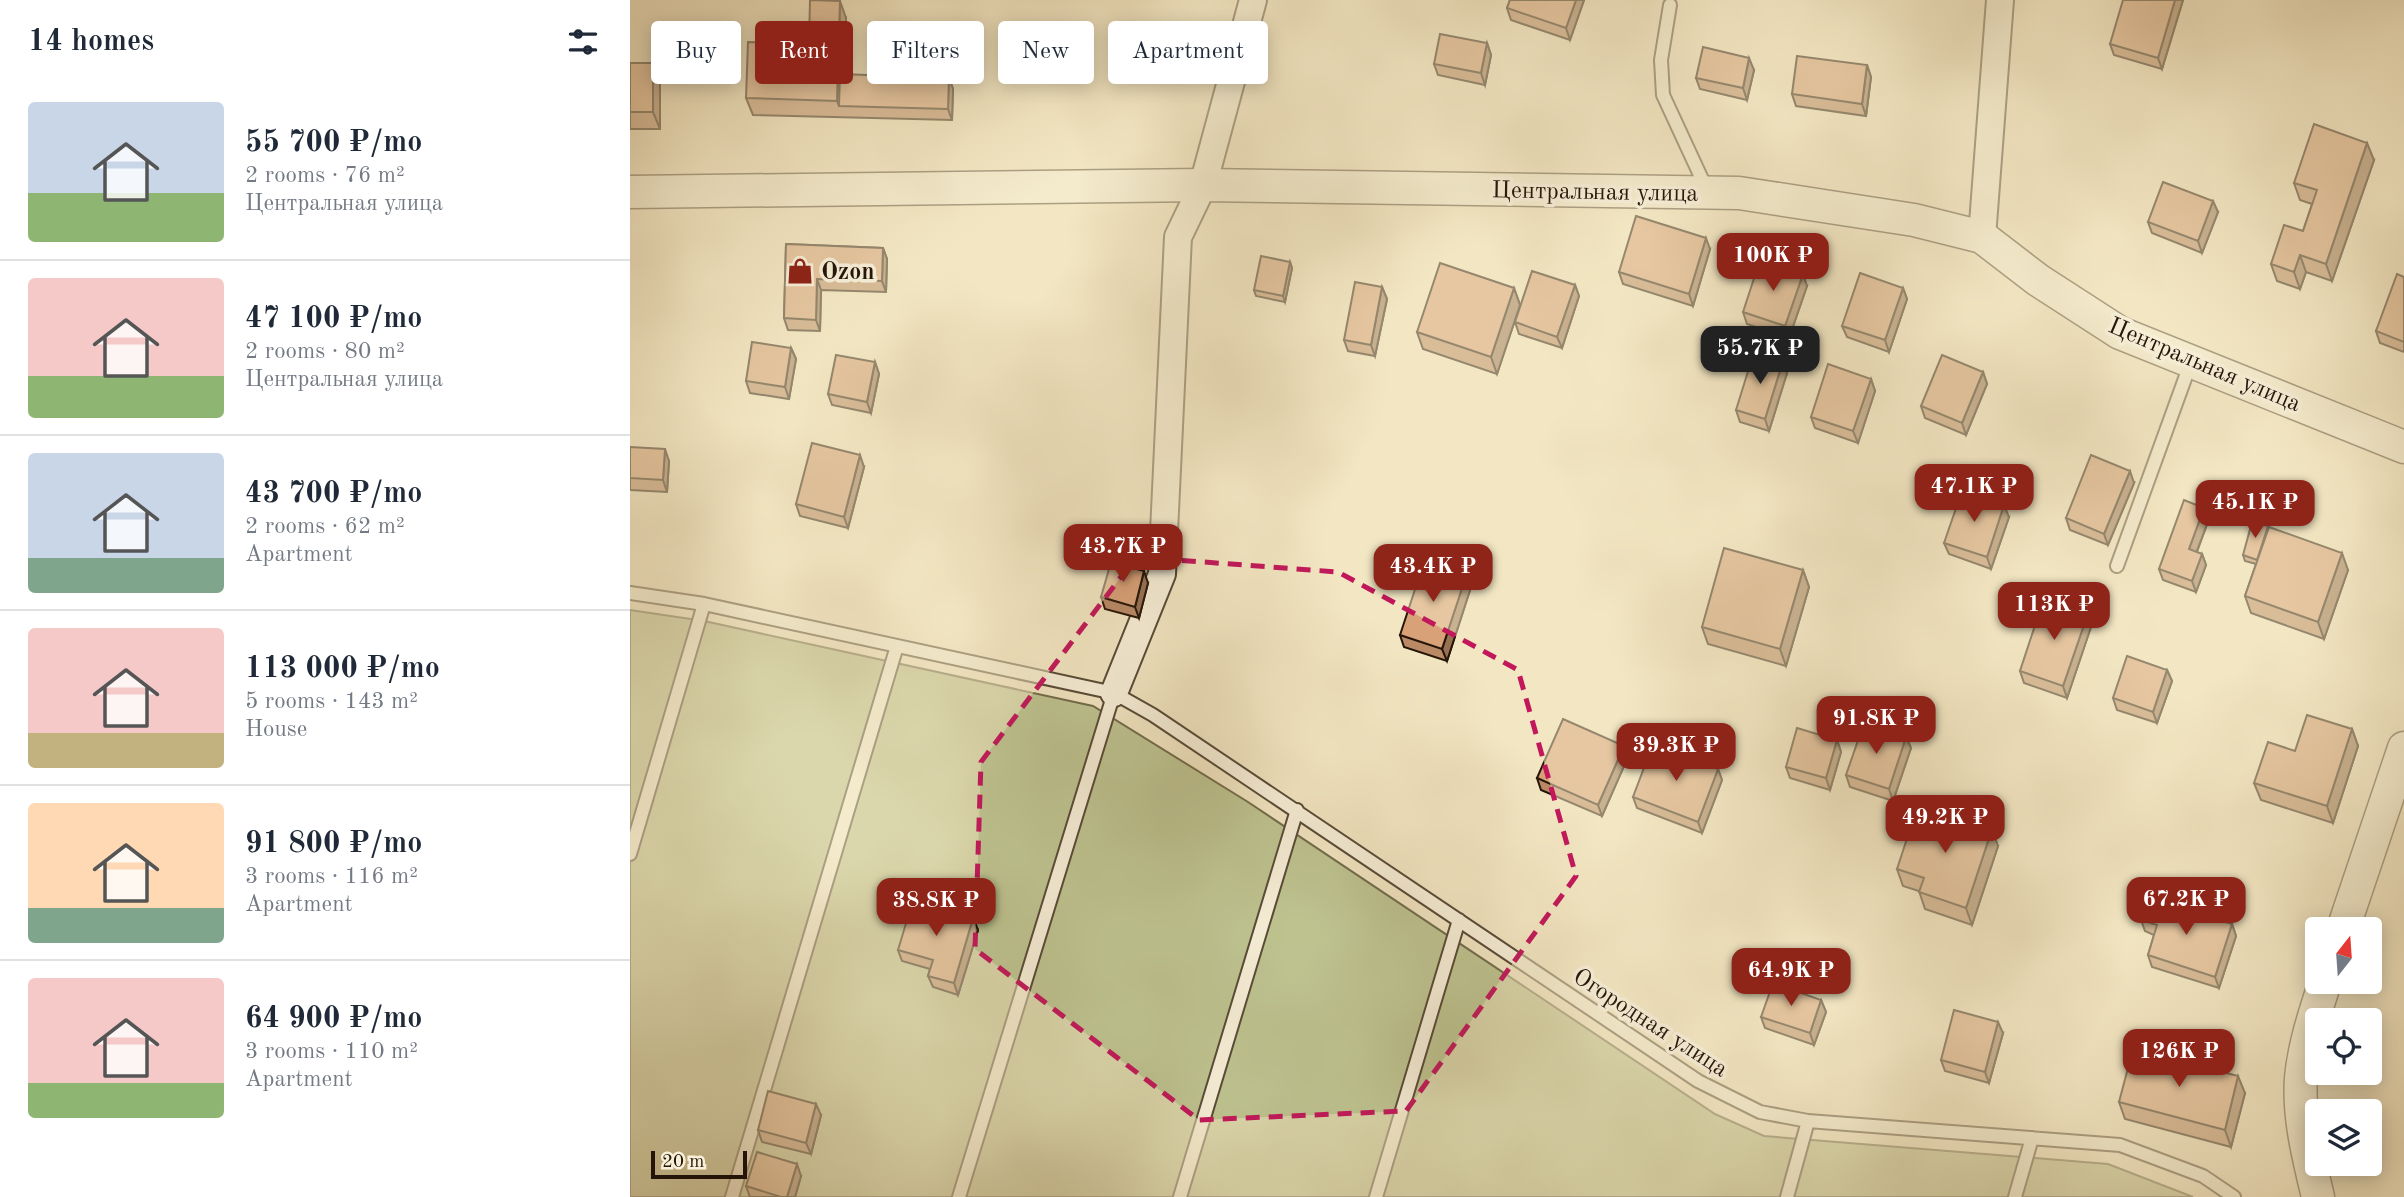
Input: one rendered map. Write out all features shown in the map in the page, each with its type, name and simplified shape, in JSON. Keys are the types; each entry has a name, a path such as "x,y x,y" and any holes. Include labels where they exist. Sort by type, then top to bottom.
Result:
{"street":[{"path":"1114,693 1162,574 1178,237 1203,185 1253,0"},
{"path":"1982,237 2000,0"},
{"name":"Центральная улица","path":"630,192 1203,185 1739,193 1914,220 1982,237 2038,280 2120,332 2404,447"},
{"path":"2347,917 2404,748"},
{"path":"2318,1197 2305,1138 2301,1079 2312,1022 2321,994"}],"lane":[{"path":"1670,5 1661,60 1663,95 1708,192"},
{"path":"2117,566 2191,362"},
{"name":"Огородная улица","path":"630,593 704,604 1114,693 1153,715 1297,810 1698,1081 1760,1112 1808,1121 2120,1145 2203,1176 2234,1197"},
{"path":"630,854 704,604"},
{"path":"732,1197 897,646"},
{"path":"959,1197 1114,693"},
{"path":"1180,1197 1297,810"},
{"path":"1376,1197 1458,920"},
{"path":"1787,1197 1808,1121"},
{"path":"2015,1197 2032,1138"}],"highlighted area":[{"path":"1136,557 1338,572 1518,670 1576,876 1406,1111 1199,1120 975,949 981,762"}],"green space":[{"path":"630,610 704,621 1093,706 1248,802 1715,1114 1764,1136 2108,1164 2193,1197 630,1197"}],"building":[{"path":"810,0 840,1 839,21 810,21"},
{"path":"1510,0 1576,0 1566,28 1507,8"},
{"path":"2123,0 2175,0 2158,58 2110,44"},
{"path":"1440,34 1487,43 1481,73 1434,64"},
{"path":"748,42 755,42 755,84 838,84 837,101 746,98"},
{"path":"1703,47 1749,58 1743,88 1696,78"},
{"path":"1797,56 1867,65 1862,104 1792,94"},
{"path":"630,63 651,63 653,112 630,112"},
{"path":"853,74 867,75 867,84 949,84 948,109 839,106 840,84 853,84"},
{"path":"2314,124 2367,143 2326,264 2300,255 2294,272 2271,264 2284,225 2303,231 2317,190 2294,183"},
{"path":"2163,182 2213,201 2198,241 2148,222"},
{"path":"1636,216 1706,238 1689,294 1619,272"},
{"path":"786,244 883,248 882,281 817,279 816,320 784,318"},
{"path":"1261,256 1290,262 1283,296 1254,290"},
{"path":"1760,260 1803,274 1785,326 1743,312"},
{"path":"1440,263 1514,288 1491,357 1417,332"},
{"path":"1532,271 1575,285 1557,337 1515,322"},
{"path":"1860,273 1903,288 1885,340 1842,326"},
{"path":"2397,274 2404,277 2404,342 2376,331"},
{"path":"1355,282 1382,287 1371,345 1344,340"},
{"path":"752,342 791,348 785,387 746,381"},
{"path":"1754,352 1783,361 1765,419 1736,410"},
{"path":"836,355 875,362 867,402 828,394"},
{"path":"1942,355 1983,372 1962,423 1921,406"},
{"path":"1828,364 1871,379 1853,431 1811,417"},
{"path":"812,443 860,455 844,517 796,504"},
{"path":"630,447 665,449 663,480 630,478"},
{"path":"2091,455 2130,471 2104,534 2066,518"},
{"path":"1962,491 2004,505 1987,557 1944,543"},
{"path":"2184,500 2204,508 2189,549 2202,554 2192,581 2159,569"},
{"path":"2252,522 2268,526 2257,560 2243,555"},
{"path":"2269,527 2342,553 2318,622 2245,596"},
{"path":"1724,548 1803,570 1780,649 1702,627"},
{"path":"1425,559 1467,573 1442,649 1400,635"},
{"path":"1111,562 1144,571 1135,607 1101,597"},
{"path":"2044,598 2088,613 2063,686 2020,671"},
{"path":"2127,656 2167,670 2153,712 2113,698"},
{"path":"2307,715 2352,729 2327,806 2254,783 2268,742 2295,751"},
{"path":"1563,719 1624,746 1598,805 1537,778"},
{"path":"1864,723 1906,737 1889,789 1846,775"},
{"path":"1797,728 1837,740 1826,778 1786,767"},
{"path":"1653,744 1718,769 1698,822 1633,797"},
{"path":"1918,805 1992,829 1966,908 1919,892 1924,878 1897,869"},
{"path":"2149,897 2232,924 2215,977 2148,955 2157,925 2141,920"},
{"path":"913,900 973,918 954,983 928,976 933,960 898,950"},
{"path":"1773,983 1821,1000 1810,1033 1761,1017"},
{"path":"1954,1010 1998,1022 1985,1072 1941,1060"},
{"path":"2133,1049 2238,1076 2225,1130 2119,1102"},
{"path":"768,1091 816,1104 806,1143 758,1130"},
{"path":"757,1152 797,1164 787,1197 746,1186"}],"place":[{"name":"Ozon","path":"800,271"}]}
